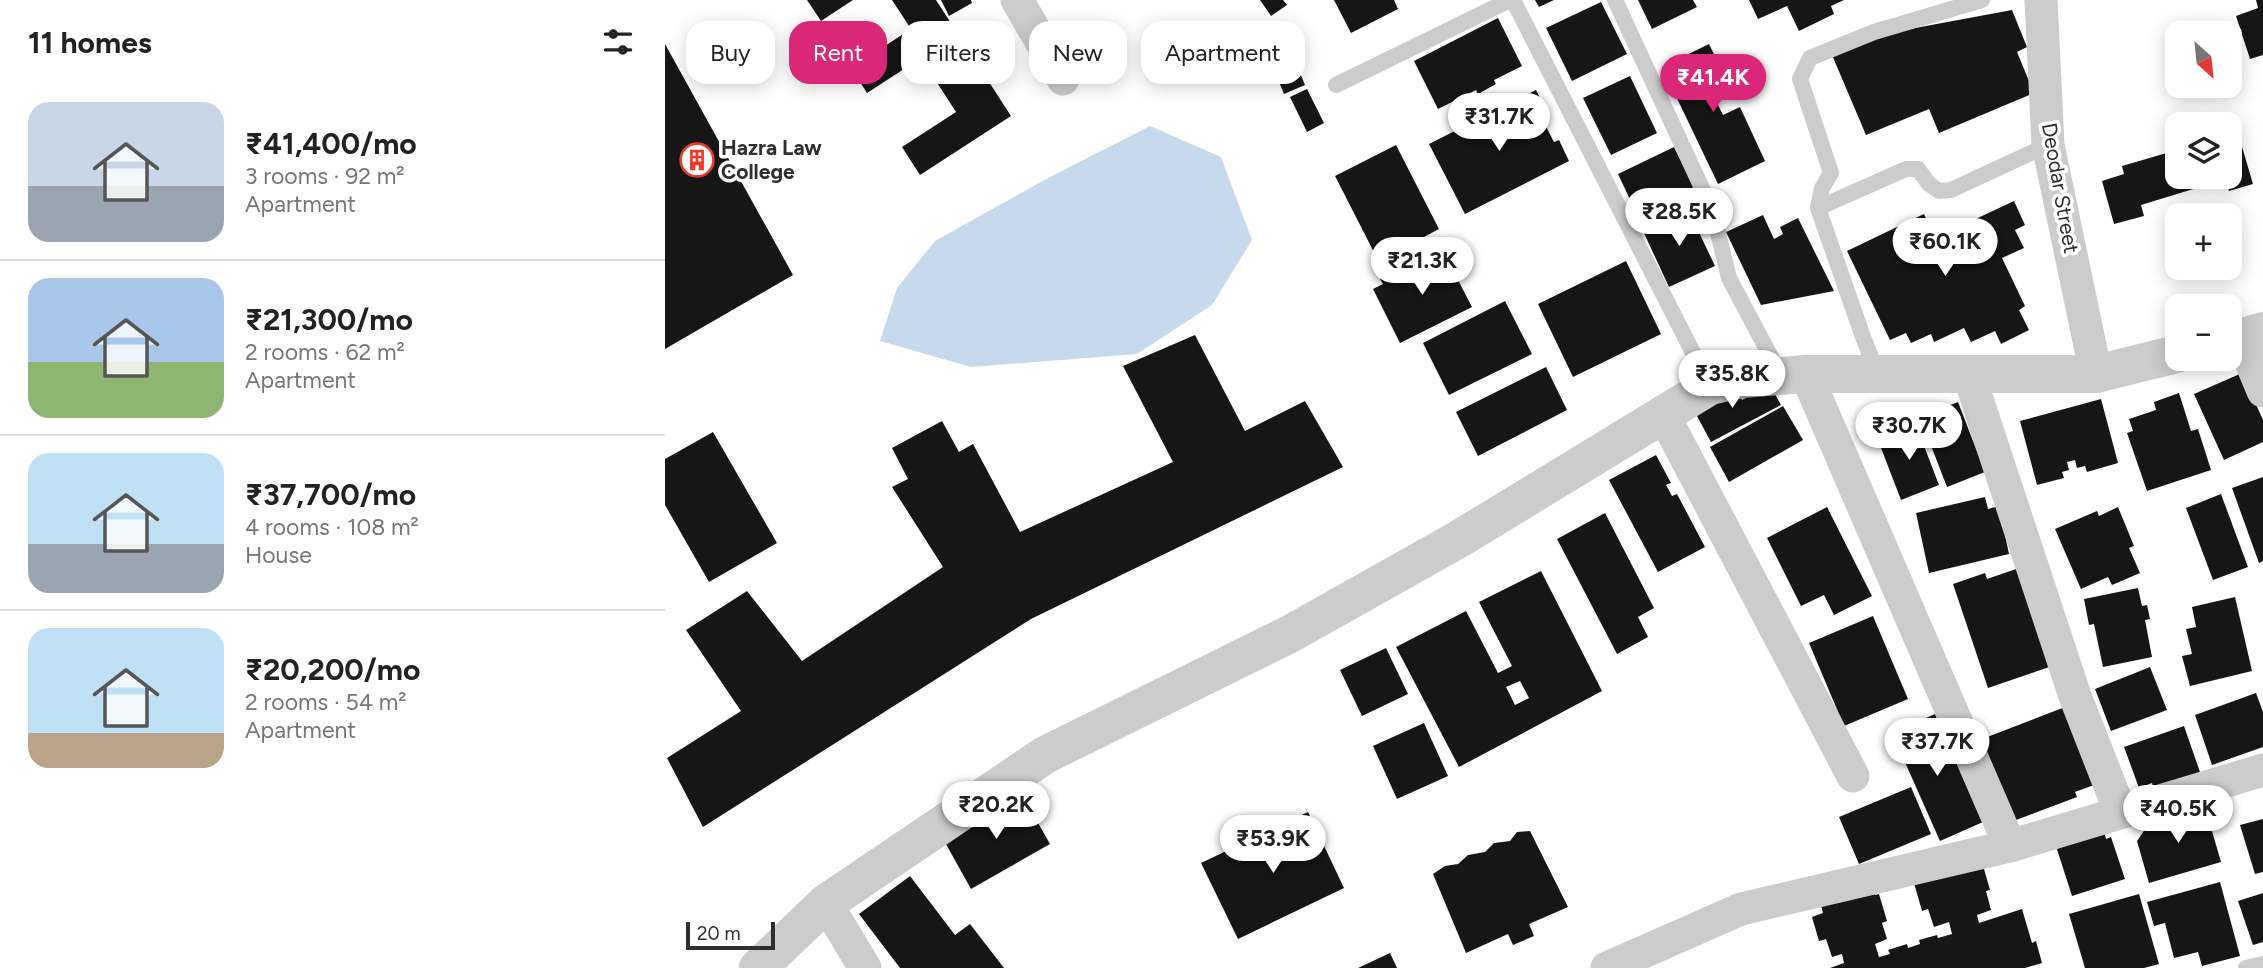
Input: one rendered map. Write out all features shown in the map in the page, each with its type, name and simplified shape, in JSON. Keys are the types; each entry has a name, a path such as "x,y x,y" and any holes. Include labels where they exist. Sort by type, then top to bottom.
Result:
{"street":[{"path":"1017,0 1029,21"},
{"name":"Deodar Street","path":"2041,0 2048,145 2096,374"},
{"path":"2245,337 2263,391"},
{"path":"758,968 826,903 1045,755 1290,634 1459,539 1710,386 1743,379 1794,375 2096,374 2165,357"},
{"path":"1794,375 2010,846"},
{"path":"1969,375 2075,696 2120,811"},
{"path":"1663,414 1853,776"},
{"path":"1607,968 1741,909 2010,846 2263,770"},
{"path":"826,903 865,968"}],"lane":[{"path":"1336,85 1512,0 1710,386"},
{"path":"1615,0 1713,212 1729,278 1794,375"},
{"path":"1878,375 1818,208 1822,188 1831,173 1800,79 1810,58 1874,32 1982,0"},
{"path":"1818,208 1906,169 1918,169 1929,184 1939,191 1951,190 2048,145"},
{"path":"2246,968 2263,964"}],"water":[{"path":"1150,126 1221,157 1252,240 1212,305 1137,354 971,367 880,341 897,288 935,241 1048,178"}],"building":[{"path":"807,0 853,0 821,21"},
{"path":"892,0 936,0 950,21 906,21"},
{"path":"941,0 971,0 972,3 949,16"},
{"path":"1260,0 1283,0 1287,5 1271,16"},
{"path":"1334,0 1394,0 1398,9 1351,33"},
{"path":"1535,0 1554,0 1539,7"},
{"path":"1638,0 1693,0 1697,7 1652,29"},
{"path":"1749,0 1844,0 1831,6 1834,14 1799,31 1787,6 1758,19"},
{"path":"2256,0 2263,0 2263,55 2250,59 2242,34 2242,21 2238,21 2236,16 2258,8"},
{"path":"1601,2 1627,54 1572,81 1546,28"},
{"path":"2012,10 2027,47 2017,52 2034,93 1939,133 1929,109 1866,135 1832,55 1883,34"},
{"path":"1498,18 1522,66 1494,80 1496,84 1478,94 1476,90 1438,109 1414,61"},
{"path":"901,36 901,71 887,80 887,45"},
{"name":"Hazra Law College","path":"665,44 793,275 665,349"},
{"path":"1709,44 1733,93 1716,101 1723,115 1740,107 1765,161 1718,184 1662,67"},
{"path":"1630,76 1657,133 1611,155 1583,98"},
{"path":"861,84 881,84 867,93"},
{"path":"938,84 990,84 1011,116 920,175 902,147 956,112"},
{"path":"1280,84 1305,84 1305,85 1284,94"},
{"path":"1307,89 1324,123 1307,132 1290,97"},
{"path":"1536,90 1546,110 1539,113 1554,142 1559,140 1569,161 1465,214 1429,144"},
{"path":"1396,145 1439,229 1380,264 1335,176"},
{"path":"1674,147 1694,187 1637,214 1618,174"},
{"path":"2242,147 2253,184 2242,187"},
{"path":"2165,153 2165,189 2193,189 2141,205 2144,216 2114,224 2102,181 2124,174 2122,166"},
{"path":"2014,201 2025,225 2015,230 2024,248 2002,258 2025,306 2019,310 2029,330 2001,344 1995,331 1971,342 1964,328 1934,342 1931,334 1911,343 1906,333 1890,340 1847,251 1924,214 1935,238"},
{"path":"1688,209 1715,266 1669,287 1643,231"},
{"path":"1763,215 1774,239 1783,234 1780,227 1798,218 1834,291 1761,305 1726,232"},
{"path":"1436,251 1440,257 1445,255 1472,307 1400,343 1373,289 1383,284 1380,279 1404,267 1407,274 1416,269 1413,263"},
{"path":"1626,261 1661,334 1573,377 1538,304"},
{"path":"1505,301 1532,354 1449,395 1423,343"},
{"path":"1195,335 1245,431 1305,401 1343,467 1031,619 703,827 667,758 741,711 686,630 747,591 802,661 943,567 892,487 908,479 892,448 942,421 959,452 973,444 1020,532 1173,462 1123,366"},
{"path":"1546,367 1567,410 1478,456 1456,412"},
{"path":"2242,373 2263,420 2263,442 2224,460 2194,394"},
{"path":"1733,383 1742,400 1770,385 1781,405 1711,442 1691,405"},
{"path":"2179,393 2191,431 2198,429 2211,470 2147,491 2127,433 2133,431 2129,419 2156,410 2154,402"},
{"path":"2101,399 2118,463 2087,472 2085,466 2077,468 2075,460 2067,462 2069,470 2062,472 2064,478 2037,485 2020,421"},
{"path":"1958,402 1985,472 1947,487 1920,417"},
{"path":"1783,406 1803,440 1729,482 1710,447"},
{"path":"1916,425 1939,485 1901,500 1878,440"},
{"path":"713,432 777,543 709,582 665,505 665,459"},
{"path":"1656,455 1671,483 1666,485 1672,496 1677,494 1705,547 1658,572 1609,480"},
{"path":"2263,477 2263,561 2259,563 2232,488"},
{"path":"2221,494 2248,567 2213,580 2186,508"},
{"path":"1985,497 1988,509 1999,506 2009,554 1929,573 1916,513"},
{"path":"1827,507 1872,596 1834,615 1824,595 1801,606 1767,538"},
{"path":"2118,507 2134,546 2129,548 2140,573 2112,585 2108,577 2081,589 2055,529 2097,511 2099,516"},
{"path":"1605,513 1654,608 1638,617 1648,637 1617,654 1557,539"},
{"path":"2019,568 2052,666 1988,688 1953,584 1985,573 1987,579"},
{"path":"1541,571 1602,691 1459,767 1396,647 1466,611 1498,673 1512,666 1479,602","holes":["1520,681 1529,698 1515,705 1506,687"]},
{"path":"2138,588 2142,606 2147,605 2150,619 2145,620 2152,657 2103,667 2094,624 2089,625 2084,599"},
{"path":"2235,597 2252,671 2190,686 2182,656 2192,654 2186,629 2196,627 2192,607"},
{"path":"1873,616 1908,699 1844,726 1809,643"},
{"path":"1386,648 1408,694 1362,716 1340,670"},
{"path":"2150,667 2167,710 2111,731 2095,689"},
{"path":"2256,693 2263,712 2263,747 2212,765 2195,715"},
{"path":"2065,707 2094,785 2075,792 2077,797 2008,823 1977,741"},
{"path":"1935,714 1983,822 1940,841 1892,733"},
{"path":"1424,723 1448,776 1397,799 1373,746"},
{"path":"2184,726 2200,772 2154,789 2152,783 2139,788 2124,747"},
{"path":"1911,787 1931,834 1859,864 1839,817"},
{"path":"1021,793 1050,844 971,889 942,837"},
{"path":"2205,807 2221,862 2149,883 2137,841 2150,822"},
{"path":"1308,812 1344,888 1238,939 1201,863"},
{"path":"2263,819 2263,872 2255,874 2240,825"},
{"path":"2103,828 2106,839 2111,837 2125,879 2072,896 2055,843"},
{"path":"1530,831 1568,907 1529,924 1534,936 1513,945 1508,934 1466,953 1433,874 1445,866 1458,864 1468,855 1485,852 1494,843 1510,841 1517,832"},
{"path":"1982,862 1990,890 1986,891 1991,910 1977,915 1979,923 2022,909 2032,943 2036,941 2042,963 2025,968 1830,968 1844,963 1842,954 1832,957 1826,939 1819,941 1812,917 1823,913 1818,895 1871,882 1875,895 1879,894 1887,921 1882,923 1887,939 1875,944 1879,957 1890,954 1888,950 1907,944 1908,948 1920,944 1919,940 1952,934 1949,922 1934,927 1928,909 1922,911 1914,883"},
{"path":"910,876 955,935 970,924 1004,968 900,968 859,914"},
{"path":"2220,882 2240,956 2202,966 2198,952 2174,958 2165,923 2154,926 2147,902"},
{"path":"2263,893 2263,942 2253,945 2238,901"},
{"path":"2139,894 2159,964 2144,968 2085,968 2069,914"},
{"path":"1390,953 1397,968 1358,968"}],"place":[{"name":"Hazra Law College","path":"697,160"}]}
